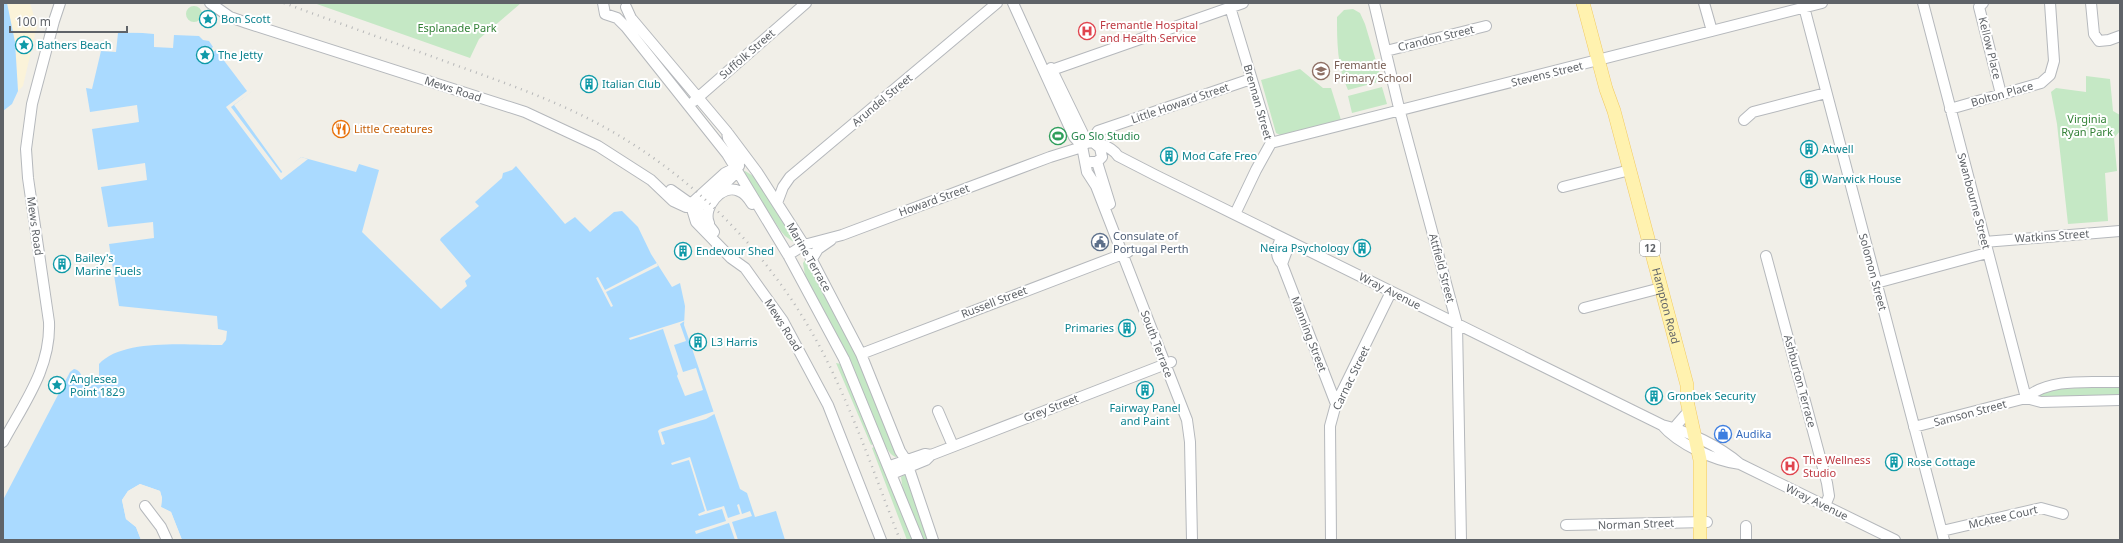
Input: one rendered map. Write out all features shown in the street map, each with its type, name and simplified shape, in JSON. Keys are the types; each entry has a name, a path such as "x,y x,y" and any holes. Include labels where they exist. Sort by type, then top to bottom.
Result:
{"main road":[{"name":"Hampton Road","path":"1583,3 1611,84 1614,110 1687,385 1689,406 1703,447"},
{"name":"Hampton Road","path":"1589,3 1602,60"},
{"name":"Hampton Road","path":"1687,385 1695,400 1703,447 1703,522 1706,540"},
{"name":"Hampton Road","path":"1700,540 1703,522"}],"street":[{"name":"Mews Road","path":"3,442 41,373 49,342 49,322 28,178 26,149 32,104 60,3"},
{"name":"Mews Road","path":"210,3 230,17 247,23 525,112 598,146 651,180 657,187 691,204 696,222 731,258 740,263 783,321 828,405 881,540"},
{"name":"Marine Terrace","path":"603,3 605,14 617,18 648,53 727,154 734,170 766,216 844,359 891,470 918,540"},
{"name":"Suffolk Street","path":"689,106 806,3"},
{"name":"Arundel Street","path":"777,203 783,187 790,177 997,3"},
{"name":"South Terrace","path":"1013,3 1087,146 1087,172 1096,186 1125,252 1194,428 1198,540"},
{"name":"South Terrace","path":"1020,3 1049,71"},
{"path":"1049,71 1230,6 1243,3"},
{"name":"Attfield Street","path":"1374,3 1400,112 1458,324 1461,540"},
{"path":"1704,3 1712,31"},
{"name":"Stevens Street","path":"1271,143 1400,112 1602,60 1803,5 1822,3"},
{"name":"Swanbourne Street","path":"1923,3 1984,242 2026,398"},
{"name":"Kellow Place","path":"1983,3 1979,7 2001,94"},
{"name":"Bolton Place","path":"1950,109 2041,83 2050,75 2054,61 2050,3"},
{"path":"2091,3 2094,34 2099,41 2109,40 2120,36"},
{"name":"Marine Terrace","path":"617,18 623,14 625,5"},
{"name":"Marine Terrace","path":"625,5 631,18 727,132 757,172 804,245 861,354 907,464 933,540"},
{"name":"Solomon Street","path":"1803,5 1943,536"},
{"name":"Brennan Street","path":"1230,6 1271,143 1235,214"},
{"name":"Crandon Street","path":"1386,51 1486,26"},
{"name":"Little Howard Street","path":"1087,146 1098,131 1251,79"},
{"path":"1744,120 1753,112 1826,93"},
{"path":"727,132 728,138 741,158 734,170 691,204 737,256 740,263"},
{"name":"South Terrace","path":"1087,146 1100,148 1100,160 1109,201 1125,252"},
{"path":"1087,146 1089,161 1100,160"},
{"name":"Wray Avenue","path":"1087,146 1108,148 1118,156 1285,240 1662,425 1674,428 1703,447"},
{"name":"Howard Street","path":"788,255 804,245 842,235 1050,157 1087,146"},
{"name":"Wray Avenue","path":"1100,160 1118,156"},
{"path":"734,170 757,172"},
{"path":"712,228 707,217 708,208 734,178 734,170"},
{"path":"1563,187 1630,170"},
{"path":"717,197 728,190 738,190 766,216"},
{"name":"Watkins Street","path":"1984,242 2120,231"},
{"path":"812,259 818,249 842,235"},
{"name":"Manning Street","path":"1285,240 1277,254 1336,404"},
{"name":"Russell Street","path":"861,354 1125,252"},
{"path":"1876,283 1987,253"},
{"name":"Ashburton Terrace","path":"1766,256 1827,483 1829,496 1825,506"},
{"path":"1584,308 1661,288"},
{"name":"Carnac Street","path":"1331,540 1330,426 1336,404 1391,292"},
{"name":"South Terrace","path":"1168,363 1189,429 1192,540"},
{"name":"Grey Street","path":"891,470 907,464 925,454 931,455 1168,363"},
{"name":"Samson Street","path":"1914,428 2026,398 2034,391 2054,384 2120,382"},
{"name":"Samson Street","path":"2026,398 2041,402 2120,400"},
{"path":"1674,428 1687,413 1689,406"},
{"path":"938,411 953,446"},
{"name":"Wray Avenue","path":"1662,425 1671,435 1703,447 1728,454 1740,464 1895,540"},
{"path":"146,506 162,527 167,540"},
{"name":"McAtee Court","path":"1943,536 2041,508 2063,514"},
{"name":"Norman Street","path":"1566,525 1703,522"},
{"path":"1746,526 1746,540"}],"green space":[{"name":"Esplanade Park","path":"314,3 521,3 479,39 470,58"},
{"path":"191,6 197,6 202,11 200,20 197,22 191,22 186,17 186,11"},
{"path":"1353,9 1360,13 1365,24 1382,81 1348,90 1344,81 1340,63 1337,17 1344,10"},
{"path":"1300,69 1323,88 1331,88 1341,120 1280,135 1276,133 1261,80"},
{"name":"Virginia Ryan Park","path":"2086,76 2110,79 2113,111 2120,115 2120,131 2114,138 2117,171 2105,173 2108,221 2068,224 2057,124 2051,92 2056,88 2086,92"},
{"path":"1382,87 1387,104 1352,113 1348,96"},
{"path":"745,171 755,177 795,236 798,245 785,236 780,230 743,172"},
{"path":"806,259 856,351 897,457 893,456 889,452 879,433 866,398 805,275 803,263"},
{"path":"836,363 841,364 876,443 871,445"},
{"path":"2120,386 2120,397 2041,399 2035,396 2058,389"},
{"path":"874,447 880,462 882,462 912,540 907,540 872,448"},
{"path":"906,474 931,540 922,540 903,491 901,477"}],"sand":[{"name":"Bathers Beach","path":"7,3 30,3 37,26 23,86 18,91 15,42"}],"water":[{"path":"3,3 7,3 15,42 18,91 12,104 3,111"},
{"path":"118,33 205,33 252,91 234,105 283,173 301,157 356,172 359,164 379,170 362,232 441,309 467,286 465,281 471,276 440,240 479,206 475,202 502,178 503,173 512,170 516,166 565,224 575,217 590,232 614,212 622,211 638,227 651,254 672,287 680,283 685,306 684,325 740,489 747,493 755,517 776,511 785,540 182,540 171,512 161,507 162,498 160,491 140,484 128,491 122,500 126,519 136,527 141,540 3,540 3,500 70,372 74,369 78,371 87,386 92,385 99,382 99,364 110,356 123,350 175,344 222,345 226,340 227,331 218,329 217,316 119,306 109,244 154,238 153,222 108,227 101,187 147,180 145,163 98,170 92,129 139,122 137,105 90,112 86,88 92,89 101,51 116,52"}],"pier":[{"path":"120,31 204,31 209,34 253,91 231,107 281,173 301,157 308,159 281,180 226,107 247,91 216,50 200,61 196,57 199,55 201,56 213,47 209,41 203,40 199,36 174,35 173,48 154,47 154,34"},
{"path":"657,263 658,266 606,292 613,306 611,307 596,278 598,277 605,290"},
{"path":"686,320 680,324 686,341 674,345 683,372 696,368 703,390 685,396 677,376 678,374 663,329 630,340 629,338"},
{"path":"715,411 716,413 706,419 661,432 665,444 662,445 658,431 660,429"},
{"path":"690,457 707,511 724,506 728,518 740,514 737,505 739,504 742,514 750,511 752,516 732,522 738,540 735,540 729,523 696,534 695,531 726,521 722,509 699,516 698,514 705,511 689,460 672,465 671,463"},
{"path":"140,484 160,491 162,498 161,507 171,512 182,540 180,540 169,513 160,508 160,498 158,492 141,486 129,492 124,501 128,518 137,526 143,540 141,540 136,527 126,519 122,500 128,491"}],"railway":[{"path":"284,3 529,92 577,113 615,133 651,156 685,182 717,211 747,242 774,275 798,310 832,370 863,442 900,540"}],"place":[{"name":"Bon Scott","path":"208,19"},
{"name":"Fremantle Hospital and Health Service","path":"1087,31"},
{"name":"Bathers Beach","path":"24,45"},
{"name":"The Jetty","path":"205,55"},
{"name":"Fremantle Primary School","path":"1321,71"},
{"name":"Italian Club","path":"589,84"},
{"name":"Little Creatures","path":"341,129"},
{"name":"Go Slo Studio","path":"1058,136"},
{"name":"Atwell","path":"1809,149"},
{"name":"Mod Cafe Freo","path":"1169,156"},
{"name":"Warwick House","path":"1809,179"},
{"name":"Consulate of Portugal Perth","path":"1100,242"},
{"name":"Neira Psychology","path":"1362,248"},
{"name":"Endevour Shed","path":"683,251"},
{"name":"Bailey's Marine Fuels","path":"62,264"},
{"name":"Primaries","path":"1127,328"},
{"name":"L3 Harris","path":"698,342"},
{"name":"Anglesea Point 1829","path":"57,385"},
{"name":"Fairway Panel and Paint","path":"1145,390"},
{"name":"Gronbek Security","path":"1654,396"},
{"name":"Audika","path":"1723,434"},
{"name":"Rose Cottage","path":"1894,462"},
{"name":"The Wellness Studio","path":"1790,466"}]}
